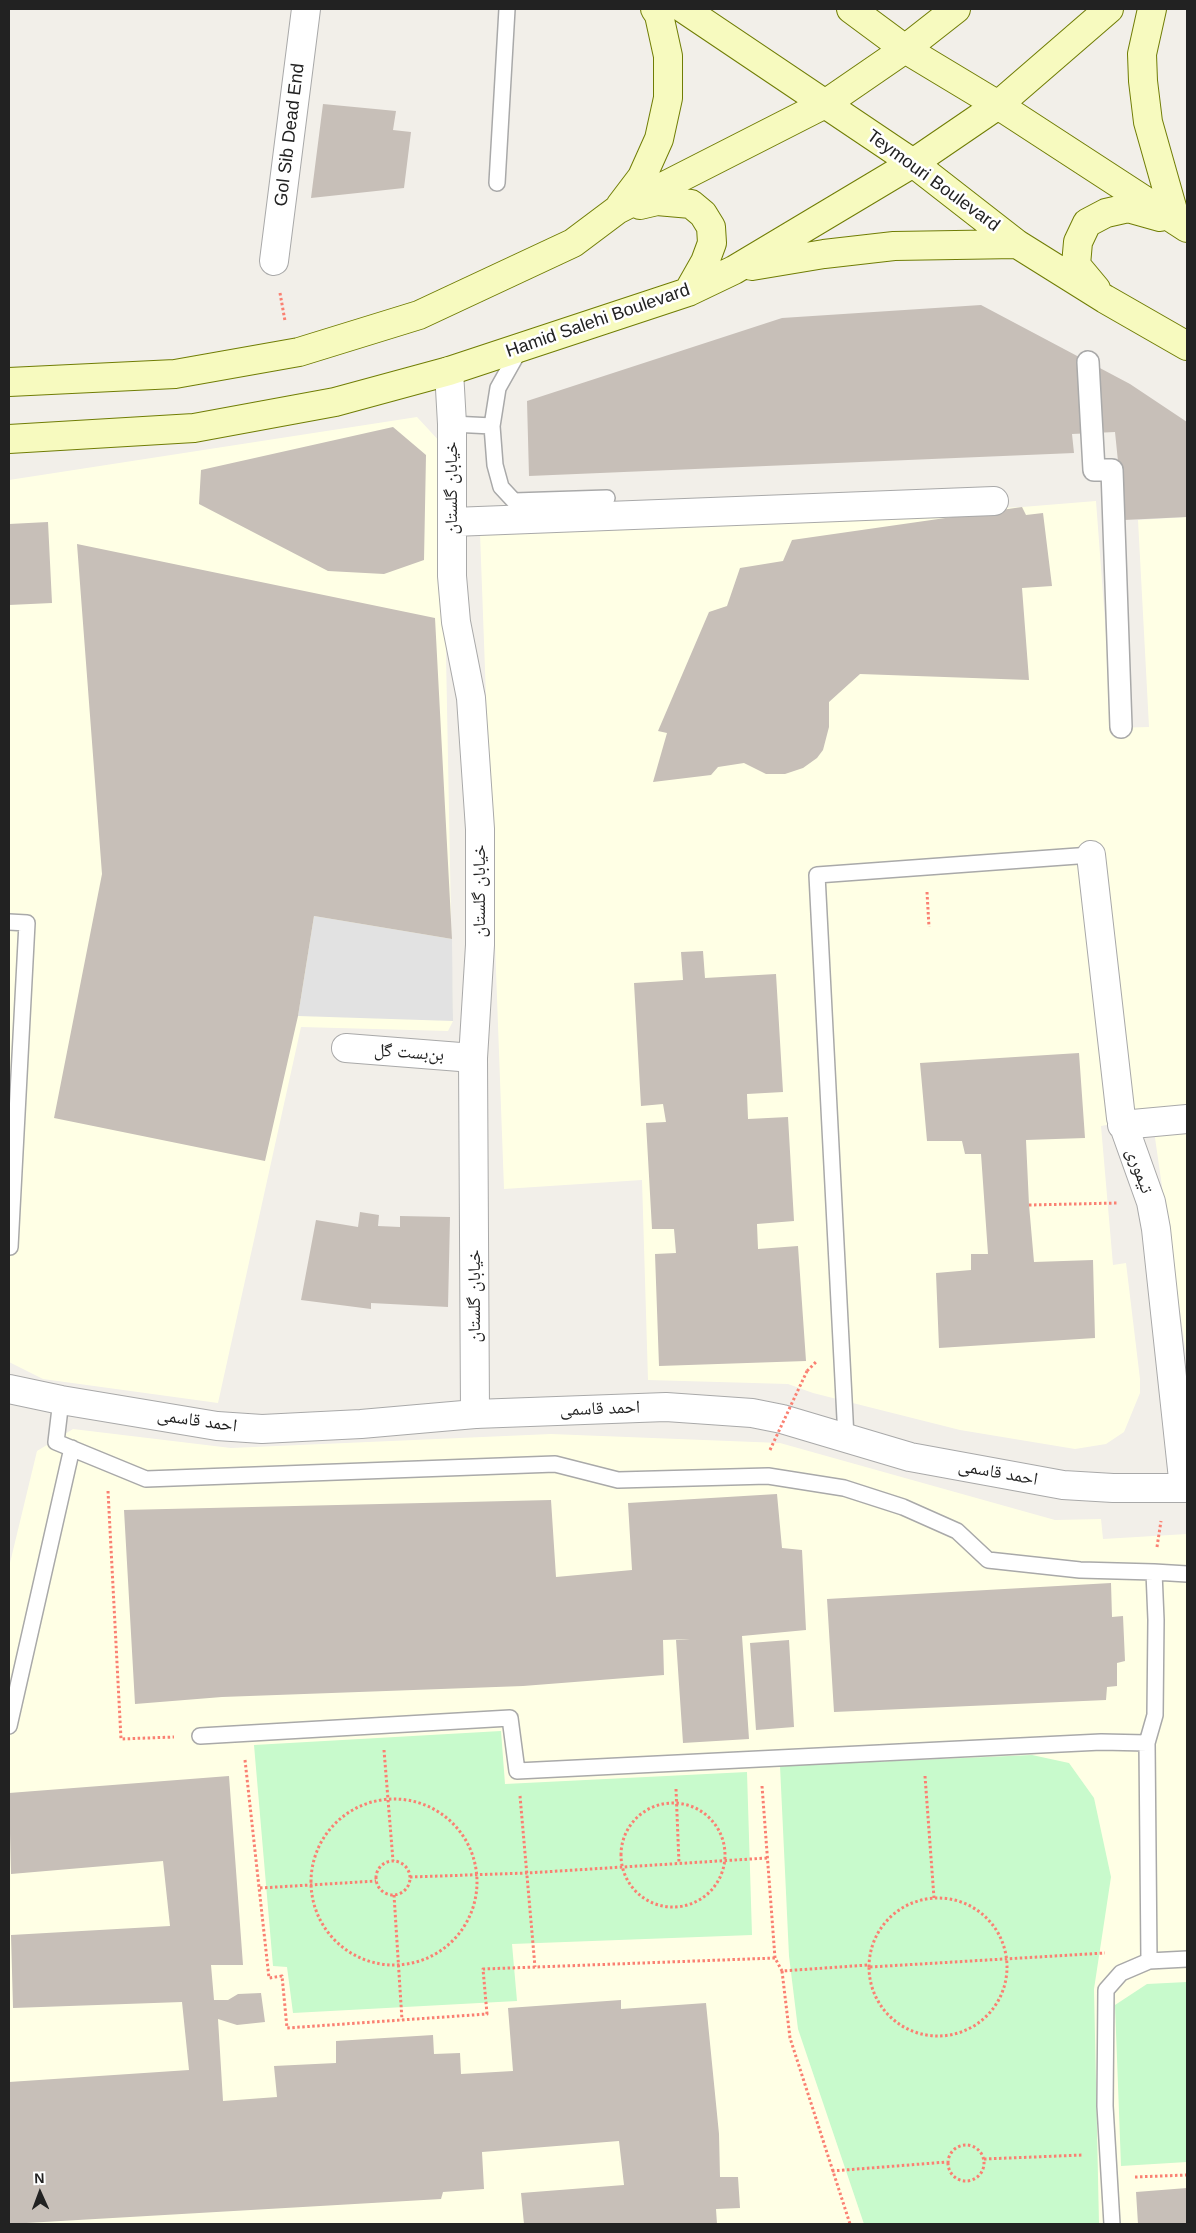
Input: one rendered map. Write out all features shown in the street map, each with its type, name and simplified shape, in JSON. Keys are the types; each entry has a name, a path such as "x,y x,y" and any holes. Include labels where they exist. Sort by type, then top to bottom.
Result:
{"main road":[{"path":"617,210 642,177 659,139 668,98 668,56 659,15 655,9"},
{"name":"Teymouri Boulevard","path":"684,9 913,163 1018,244 1105,299 1187,346"},
{"path":"851,9 905,49 998,105 1181,224"},
{"path":"9,382 175,374 290,354 419,315 573,243 617,210 825,104 905,49 956,9"},
{"name":"Hamid Salehi Boulevard","path":"9,439 194,428 335,402 449,371 688,292 734,270 913,163 998,105 1109,9"},
{"path":"1152,9 1142,54 1148,122 1181,224"},
{"path":"617,210 657,201 691,204 703,214 711,227 712,244 705,262 688,292"},
{"path":"1105,299 1076,265 1078,242 1087,223 1106,213 1128,208 1181,224"},
{"path":"734,270 824,254 894,246 1018,244"}],"street":[{"name":"Gol Sib Dead End","path":"274,260 306,9"},
{"path":"1088,362 1094,470 1112,470 1122,727"},
{"name":"خیابان گلستان","path":"449,371 452,424 452,576 456,622 471,698 480,829 480,945 473,1058 475,1414"},
{"path":"453,522 994,501"},
{"name":"تیموری","path":"1091,855 1122,1125 1151,1202 1179,1487"},
{"name":"بن‌‌بست گل","path":"346,1048 473,1058"},
{"path":"1122,1125 1187,1119"},
{"name":"احمد قاسمی","path":"10,1393 217,1426 262,1429 361,1424 475,1414 676,1408 752,1413 782,1419 910,1457 1063,1485 1113,1488 1179,1487"}],"lane":[{"path":"497,183 507,9"},
{"path":"520,348 498,388 492,426 495,465 501,487 514,501 606,498"},
{"path":"452,424 492,426"},
{"path":"846,1438 817,875 1091,855"},
{"path":"9,922 27,924 9,1251"},
{"path":"61,1400 56,1442 146,1479 555,1464 618,1480 768,1476 844,1488 903,1507 957,1531 988,1560 1080,1570 1187,1574"},
{"path":"9,1726 72,1448"},
{"path":"1148,1956 1147,1743 1154,1715 1156,1620 1154,1572"},
{"path":"200,1736 382,1727 510,1718 517,1771 1101,1742 1147,1743"},
{"path":"1112,2224 1105,2106 1106,1990 1121,1973 1148,1956 1187,1959"}],"path":[{"path":"274,260 290,354"},
{"path":"926,867 929,927"},
{"path":"1030,1205 1151,1202"},
{"path":"770,1450 807,1371"},
{"path":"106,1464 122,1739 200,1736"},
{"path":"1154,1572 1179,1487"},
{"path":"382,1727 393,1861"},
{"path":"242,1734 269,1978 282,1976 287,2028 487,2014 483,1969 775,1958"},
{"path":"924,1752 934,1898"},
{"path":"760,1760 775,1958 782,1971 790,2038 850,2224"},
{"path":"674,1764 679,1863"},
{"path":"517,1771 535,1967"},
{"path":"406,1798 434,1807 464,1834 476,1863 477,1874 478,1892 466,1925 446,1947 421,1961 398,1964 363,1960 338,1945 321,1924 310,1897 311,1865 321,1838 348,1810 375,1799 406,1798"},
{"path":"676,1802 693,1806 709,1815 724,1840 726,1860 718,1883 712,1891 697,1902 680,1907 664,1906 638,1894 626,1880 621,1867 620,1850 625,1833 635,1818 658,1804 676,1802"},
{"path":"410,1877 768,1858"},
{"path":"393,1861 406,1867 410,1877 408,1886 402,1892 394,1895 382,1891 376,1881 376,1873 380,1866 393,1861"},
{"path":"260,1888 376,1881"},
{"path":"394,1895 402,2020"},
{"path":"934,1898 966,1903 986,1916 1002,1940 1007,1957 1005,1987 994,2009 984,2020 964,2033 939,2038 918,2035 896,2024 879,2007 867,1958 874,1937 888,1917 917,1900 934,1898"},
{"path":"782,1971 1007,1957 1148,1956"},
{"path":"967,2145 977,2148 984,2159 982,2172 978,2178 970,2182 963,2182 952,2176 947,2162 952,2151 967,2145"},
{"path":"984,2159 1108,2154"},
{"path":"832,2171 947,2162"},
{"path":"1109,2178 1187,2175"}],"shaded area":[{"path":"417,417 442,444 453,1021 448,1031 301,1027 218,1403 43,1379 9,1362 9,480"},
{"path":"1096,501 1113,728 1149,727 1138,520 1187,517 1187,1360 1152,1117 1101,1126 1113,1265 1126,1263 1140,1379 1140,1393 1124,1432 1106,1444 1075,1449 960,1430 813,1393 788,1384 648,1380 642,1180 504,1189 480,533 1022,507"},
{"path":"314,916 452,939 453,1021 298,1016"},
{"path":"73,1429 231,1448 551,1434 780,1443 1055,1520 1101,1519 1103,1539 1187,1534 1187,2224 9,2224 9,1567 37,1451"}],"green space":[{"path":"501,1731 505,1784 747,1772 752,1935 512,1944 517,2001 293,2013 287,1967 273,1966 254,1745"},
{"path":"1032,1755 1069,1763 1094,1798 1111,1877 1094,1989 1099,2224 864,2224 798,2029 789,1956 780,1766"},
{"path":"1187,1982 1187,2162 1121,2166 1115,2005 1147,1984"}],"building":[{"path":"323,104 396,111 393,130 411,132 404,188 311,198"},
{"path":"981,305 1130,384 1187,422 1187,517 1124,520 1115,432 1072,434 1074,453 529,476 527,401 782,318"},
{"path":"393,427 426,455 424,560 384,574 328,571 199,504 201,470"},
{"path":"1022,507 1026,515 1043,513 1052,586 1022,588 1029,680 860,674 829,702 829,727 823,750 817,758 803,768 785,774 766,774 744,763 718,767 711,775 653,782 667,733 658,731 709,612 727,606 740,568 783,561 792,540"},
{"path":"48,522 52,603 9,605 9,524"},
{"path":"77,544 435,618 452,939 314,916 298,1016 265,1161 54,1118 102,874"},
{"path":"703,951 705,978 776,974 783,1092 747,1094 748,1119 788,1117 794,1221 757,1224 758,1249 798,1246 806,1361 659,1366 655,1254 676,1253 674,1229 652,1229 646,1123 666,1122 663,1104 641,1106 634,983 683,980 681,952"},
{"path":"1079,1053 1085,1138 1026,1140 1029,1205 1034,1262 1093,1260 1095,1338 939,1348 936,1273 971,1270 971,1254 988,1254 981,1154 965,1154 962,1141 927,1141 920,1063"},
{"path":"360,1212 379,1215 378,1226 400,1227 400,1216 450,1217 448,1307 371,1303 371,1309 301,1300 316,1220 358,1227"},
{"path":"777,1494 782,1548 802,1550 806,1630 742,1636 749,1739 683,1743 676,1640 690,1639 663,1640 664,1675 523,1686 222,1697 135,1704 124,1510 551,1500 556,1577 632,1570 628,1503"},
{"path":"1111,1583 1112,1617 1123,1616 1125,1661 1117,1663 1117,1686 1107,1687 1106,1700 834,1712 827,1599"},
{"path":"789,1640 794,1727 756,1730 750,1643"},
{"path":"229,1776 243,1965 211,1965 214,2000 228,2000 238,1994 261,1993 265,2022 237,2025 218,2019 223,2101 277,2097 274,2066 336,2063 336,2041 433,2035 434,2054 460,2053 461,2074 513,2071 508,2008 621,2000 621,2009 706,2003 719,2134 720,2177 738,2177 740,2208 716,2209 717,2224 524,2224 521,2193 624,2185 619,2141 482,2152 484,2189 443,2192 441,2199 9,2224 9,2082 189,2070 182,2002 13,2008 11,1935 170,1926 163,1861 11,1874 9,1793"},
{"path":"1187,2188 1187,2224 1138,2224 1136,2192"}]}
